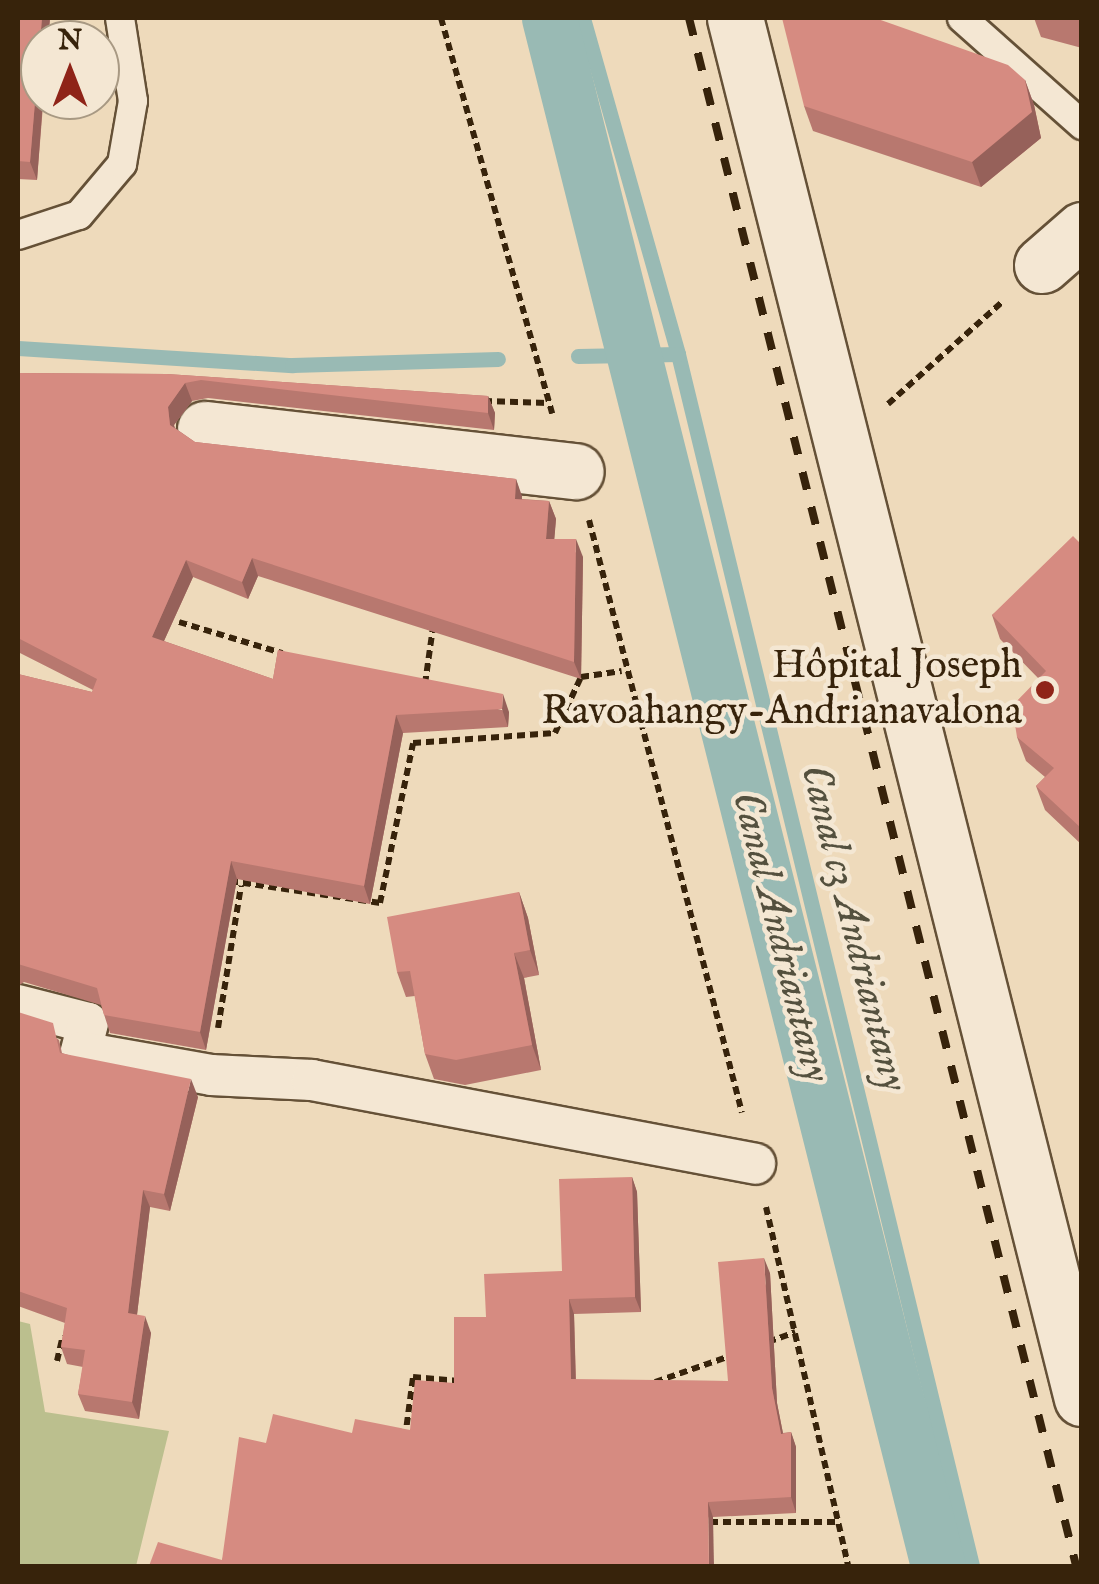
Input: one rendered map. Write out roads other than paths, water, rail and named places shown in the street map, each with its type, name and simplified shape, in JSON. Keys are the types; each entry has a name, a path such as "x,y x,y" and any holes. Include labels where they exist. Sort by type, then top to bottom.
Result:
{"street":[{"path":"735,18 839,448 1082,1398"},
{"path":"204,429 576,471"},
{"path":"18,1005 88,1023 82,1052 210,1076 312,1080 755,1164"}],"lane":[{"path":"18,235 79,215 122,164 133,101 120,18"},
{"path":"962,18 1082,125"}],"waterway":[{"name":"Canal Andriantany","path":"549,18 938,1566"},
{"name":"Canal c3 Andriantany","path":"583,18 678,354 972,1566"},
{"path":"18,348 292,365 498,359"},
{"path":"578,356 678,354"}],"railway":[{"path":"689,18 1076,1566"}],"place":[{"name":"Hôpital Joseph Ravoahangy-Andrianavalona","path":"1045,690"}]}
